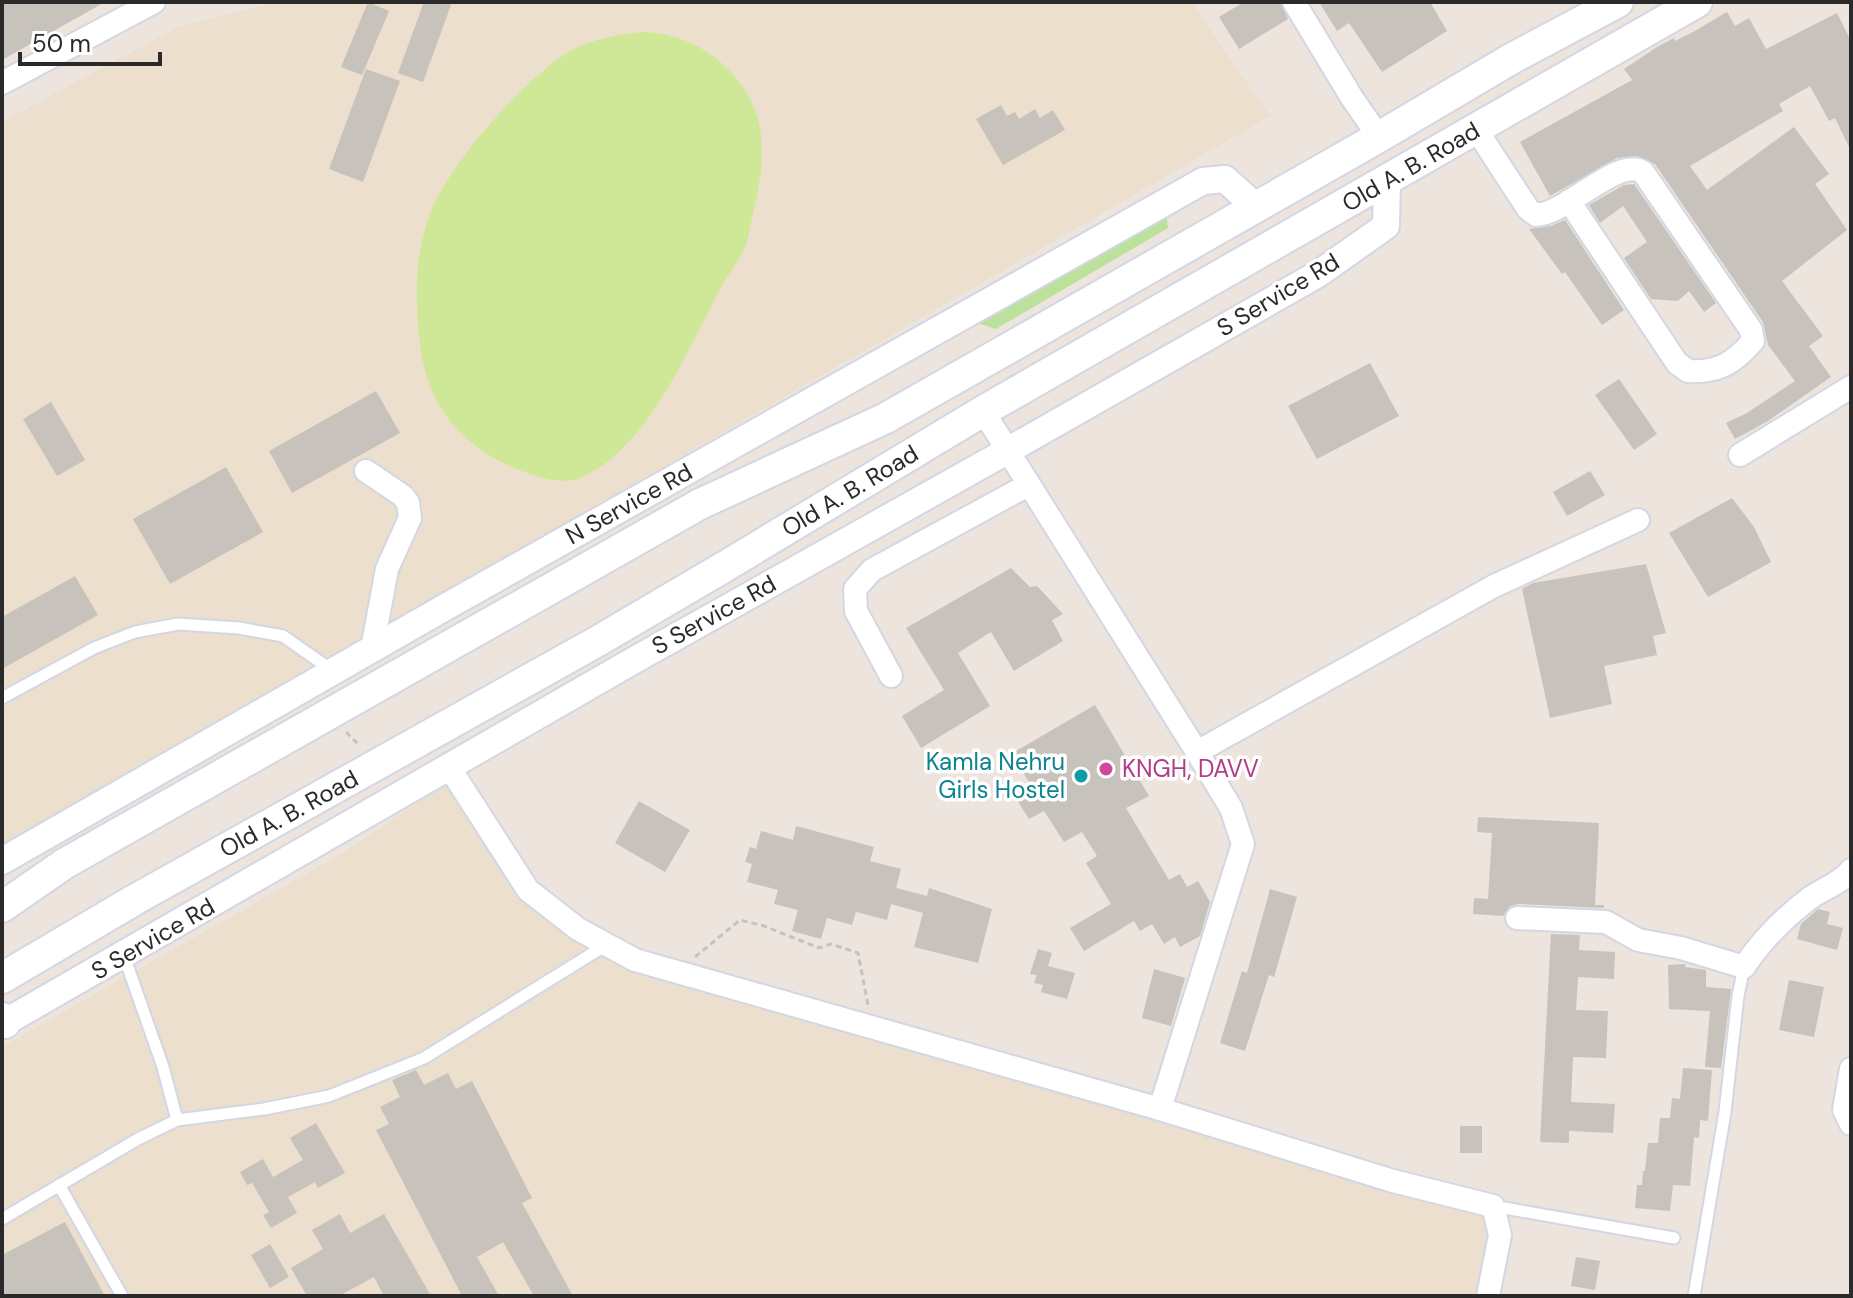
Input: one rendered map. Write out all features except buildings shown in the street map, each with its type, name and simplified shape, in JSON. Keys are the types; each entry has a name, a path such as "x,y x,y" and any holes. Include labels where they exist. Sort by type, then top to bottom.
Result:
{"main road":[{"name":"Old A. B. Road","path":"2,907 64,864 700,504 886,418 1511,59 1618,2"},
{"name":"Old A. B. Road","path":"2,978 136,899 598,641 983,411 1697,2"}],"street":[{"path":"2,83 154,2"},
{"path":"1294,2 1379,137"},
{"path":"1476,129 1528,209 1536,215 1549,212 1624,169 1637,168 1643,172 1751,330 1753,341 1737,359 1721,368 1688,371 1677,363 1569,201"},
{"name":"N Service Rd","path":"2,861 1203,181 1225,179 1256,207"},
{"name":"S Service Rd","path":"3,1022 124,956 631,662 1318,274 1386,226 1387,181"},
{"path":"1740,455 1851,387"},
{"path":"983,411 1231,808 1243,844 1160,1109"},
{"path":"366,471 403,496 408,503 410,518 387,569 372,649"},
{"path":"891,676 856,611 855,589 872,570 1028,485"},
{"path":"1197,752 1494,586 1638,520"},
{"path":"449,767 528,890 578,929 635,960 1160,1109 1393,1181 1493,1206 1500,1235 1488,1296"},
{"path":"1517,918 1606,922 1638,940 1681,948 1744,967 1754,951 1792,913 1851,870"},
{"path":"1851,1069 1844,1110 1851,1124"}],"lane":[{"path":"2,698 94,648 135,632 178,624 239,628 283,636 334,671"},
{"path":"2,1219 138,1139 177,1120 264,1109 329,1096 424,1058 607,945"},
{"path":"124,956 163,1067 177,1120"},
{"path":"1694,1296 1725,1112 1744,967"},
{"path":"59,1185 122,1296"},
{"path":"1493,1206 1674,1238"}],"path":[{"path":"343,729 362,748"},
{"path":"677,972 740,920 819,948 831,944 858,953 872,1027"}],"shaded area":[{"path":"278,2 1191,2 1270,116 2,849 2,122 178,27"},
{"path":"456,778 528,890 635,960 1493,1206 1488,1296 2,1296 2,1047 331,860"}],"green space":[{"path":"641,32 678,38 710,54 729,70 751,102 758,118 762,153 749,236 679,369 637,433 601,466 580,478 568,481 539,477 494,458 472,443 449,420 434,395 424,367 419,336 417,289 421,244 439,194 470,148 511,101 570,51 604,38"},
{"path":"1165,203 1168,228 996,329 959,317"}],"place":[{"name":"KNGH, DAVV","path":"1106,769"},
{"name":"Kamla Nehru Girls Hostel","path":"1081,776"}]}
